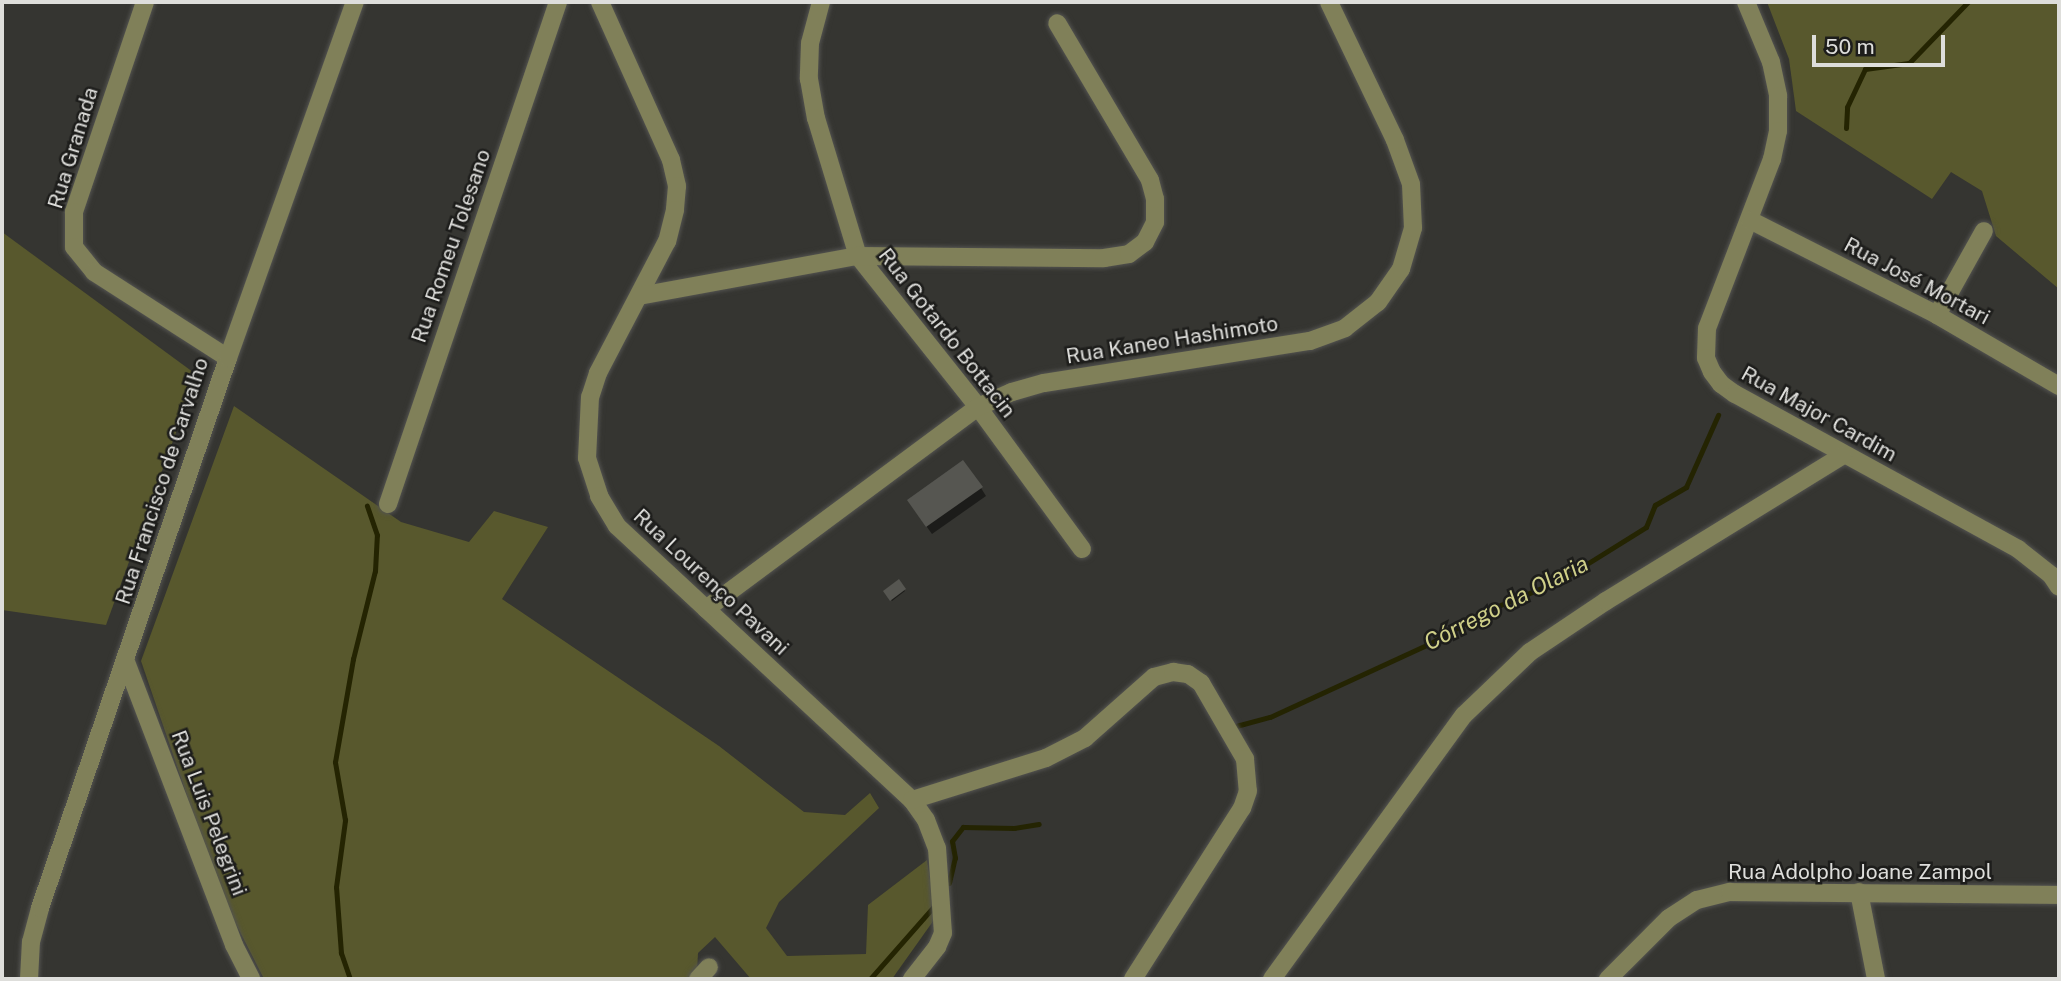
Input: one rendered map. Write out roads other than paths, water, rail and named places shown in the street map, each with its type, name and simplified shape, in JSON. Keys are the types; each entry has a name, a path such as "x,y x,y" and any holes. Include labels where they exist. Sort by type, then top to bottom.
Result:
{"street":[{"name":"Rua Granada","path":"145,2 75,212 74,247 94,272 228,358"},
{"name":"Rua Francisco de Carvalho","path":"29,979 31,942 40,908 126,663 228,358 355,2"},
{"name":"Rua Romeu Tolesano","path":"388,504 558,2"},
{"name":"Rua Lourenço Pavani","path":"600,2 671,160 677,186 675,210 667,241 598,373 590,397 587,458 599,496 617,526 912,800 926,820 937,848 943,918 937,947 912,979"},
{"name":"Rua Gotardo Bottacin","path":"821,2 810,43 809,79 820,130 858,256 978,407 1082,549"},
{"name":"Rua Kaneo Hashimoto","path":"706,609 978,407 1012,392 1044,383 1310,341 1345,328 1378,302 1401,269 1413,228 1410,184 1395,140 1329,2"},
{"name":"Rua Major Cardim","path":"1746,2 1761,33 1778,96 1778,131 1772,159 1707,328 1706,358 1721,384 1843,455 2018,549 2057,577"},
{"path":"639,296 858,256 1104,258 1129,254 1145,242 1155,222 1156,199 1150,180 1058,23"},
{"name":"Rua José Mortari","path":"1750,220 1937,314 2059,386"},
{"path":"1937,314 1984,231"},
{"path":"1272,979 1465,715 1531,652 1606,601 1843,455"},
{"name":"Rua Luis Pelegrini","path":"126,663 234,945 251,979"},
{"path":"912,800 1046,758 1075,743 1154,677 1172,672 1188,674 1201,683 1245,760 1248,790 1242,808 1133,979"},
{"name":"Rua Adolpho Joane Zampol","path":"1608,979 1669,918 1697,900 1730,892 2059,895"},
{"path":"1859,892 1876,979"}],"waterway":[{"name":"Córrego da Olaria","path":"1846,128 1847,107 1865,69 1909,63 1968,2"},
{"name":"Córrego da Olaria","path":"1236,726 1270,717 1431,643 1486,611 1561,580 1646,527 1655,505 1686,487 1718,415"},
{"path":"350,979 341,953 336,887 345,820 335,762 353,659 375,571 377,535 367,506"},
{"name":"Córrego da Olaria","path":"949,883 955,858 952,841 963,827 1014,828 1039,824"},
{"name":"Córrego da Olaria","path":"870,979 935,905"}]}
